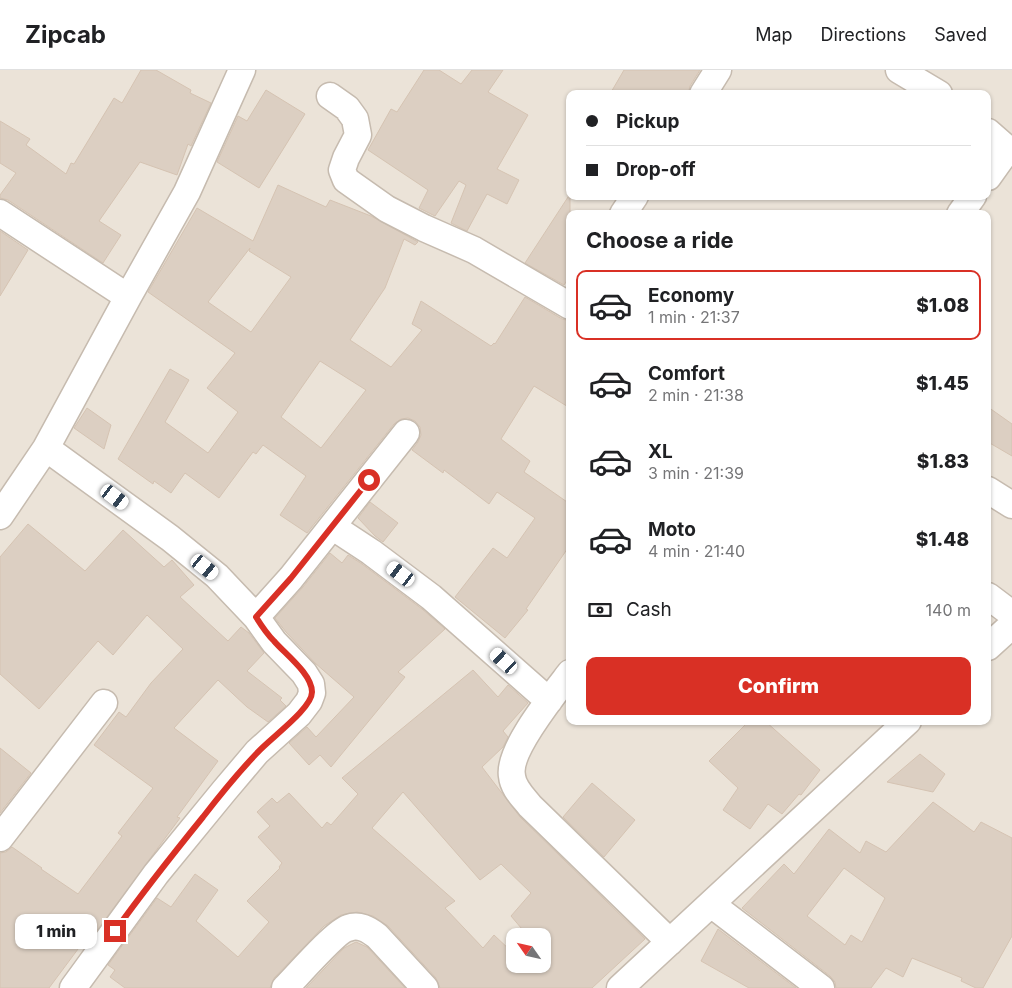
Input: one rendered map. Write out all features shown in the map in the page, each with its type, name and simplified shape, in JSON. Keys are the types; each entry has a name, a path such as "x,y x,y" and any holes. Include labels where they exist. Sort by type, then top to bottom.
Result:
{"street":[{"path":"0,516 46,448 128,296 187,192 242,70"},
{"path":"706,90 718,70"},
{"path":"899,70 932,90"},
{"path":"330,96 347,108 355,119 358,134 342,170 346,180 387,209 474,250 566,301"},
{"path":"991,135 1010,151 991,173"},
{"path":"0,213 128,296"},
{"path":"256,617 333,527 406,433"},
{"path":"46,448 115,497 217,576 256,617 274,642 304,673 311,684 312,693 309,701 299,714 257,752 156,874 73,988"},
{"path":"991,492 1012,505"},
{"path":"333,527 371,552 431,597 549,701"},
{"path":"991,598 1012,614"},
{"path":"991,644 1012,624"},
{"path":"566,678 519,748 512,763 512,777 517,790 530,806 670,942"},
{"path":"0,838 104,703"},
{"path":"623,987 904,725"},
{"path":"711,904 821,988"},
{"path":"285,988 342,930 358,926 369,930 377,936 425,988"}],"shaded area":[{"path":"0,70 1012,70 1012,988 0,988"}],"building":[{"path":"141,70 156,70 191,90 190,93 211,103 191,146 188,144 177,175 140,162 99,221 121,235 103,263 8,200 0,198 0,195 16,173 0,163 0,121 30,139 26,145 66,174 71,163 74,164 114,98 122,103"},
{"path":"424,70 439,70 461,84 472,70 503,70 488,92 528,115 497,169 519,180 507,204 487,194 467,231 451,223 466,185 459,181 435,216 419,208 428,190 368,150 391,109 397,112"},
{"path":"624,70 700,70 689,90 612,90"},
{"path":"266,90 305,114 259,188 217,162 238,116 247,121"},
{"path":"278,185 326,207 330,200 371,216 418,242 415,245 404,239 385,288 350,340 391,367 422,330 412,324 421,301 491,346 495,344 525,297 566,320 566,406 534,386 501,439 530,461 524,472 566,501 566,551 526,609 528,610 505,638 455,597 493,548 507,558 535,518 497,492 489,504 444,470 443,473 412,450 421,435 420,427 415,421 408,418 401,419 394,424 307,533 280,515 306,476 263,445 256,454 253,452 219,498 185,473 171,493 154,481 153,484 118,459 170,369 189,380 165,422 208,453 238,412 207,388 235,353 148,292 197,208 253,241","holes":["250,248 249,251 291,277 251,332 208,302","320,361 366,390 321,448 281,417"]},
{"path":"566,200 570,200 570,210 566,210 566,282 564,285 525,263"},
{"path":"0,231 28,250 0,296"},
{"path":"87,408 111,425 104,449 74,428"},
{"path":"991,409 1012,424 1012,456 991,444"},
{"path":"370,502 398,523 383,542 358,518"},
{"path":"28,524 85,571 123,530 164,567 172,560 194,585 180,597 228,641 241,627 249,633 264,653 247,671 282,698 280,700 286,706 268,722 247,707 218,680 174,728 218,761 177,817 180,818 84,948 81,945 49,988 0,988 0,853 6,852 12,847 78,894 122,836 118,833 153,788 94,745 119,712 126,717 151,683 183,649 147,615 113,655 98,641 39,709 0,674 0,557"},
{"path":"330,553 342,563 348,555 362,564 422,609 445,629 398,672 405,677 331,767 320,755 309,765 289,743 307,727 316,737 354,697 315,663 275,618"},
{"path":"473,670 498,697 508,685 528,703 503,731 508,737 503,747 482,767 520,817 645,939 592,988 440,988 436,978 388,926 373,916 357,912 341,915 324,926 274,978 270,988 125,988 110,977 115,970 108,965 157,898 171,907 195,874 218,890 196,921 238,957 269,922 247,901 280,868 282,863 258,837 270,826 257,812 272,798 277,803 289,793 322,828 327,822 331,825 358,794 342,778","holes":["403,792 480,880 501,864 531,893 511,916 521,928 551,928 551,973 506,973 506,946 494,935 483,948 445,908 455,901 372,828"]},
{"path":"745,725 769,725 820,770 801,795 799,794 782,814 768,804 750,829 723,810 738,788 709,761"},
{"path":"0,748 31,773 0,813"},
{"path":"920,754 945,774 933,792 887,782"},
{"path":"592,783 635,820 604,857 563,817"},
{"path":"933,802 974,832 981,822 1012,838 1012,936 983,988 976,988 961,981 962,978 912,958 903,977 886,968 871,988 836,988 835,982 830,976 742,908 784,864 794,874 829,829 860,853 866,841 886,852","holes":["844,868 885,898 862,942 851,935 845,945 807,916"]},
{"path":"718,929 796,988 749,988 701,961"},
{"path":"356,942 367,947 405,988 306,988 344,948"}],"route":[{"path":"115,931 156,874 224,791 257,752 299,714 309,701 312,693 311,684 304,673 274,642 256,617 291,578 369,480"}]}
